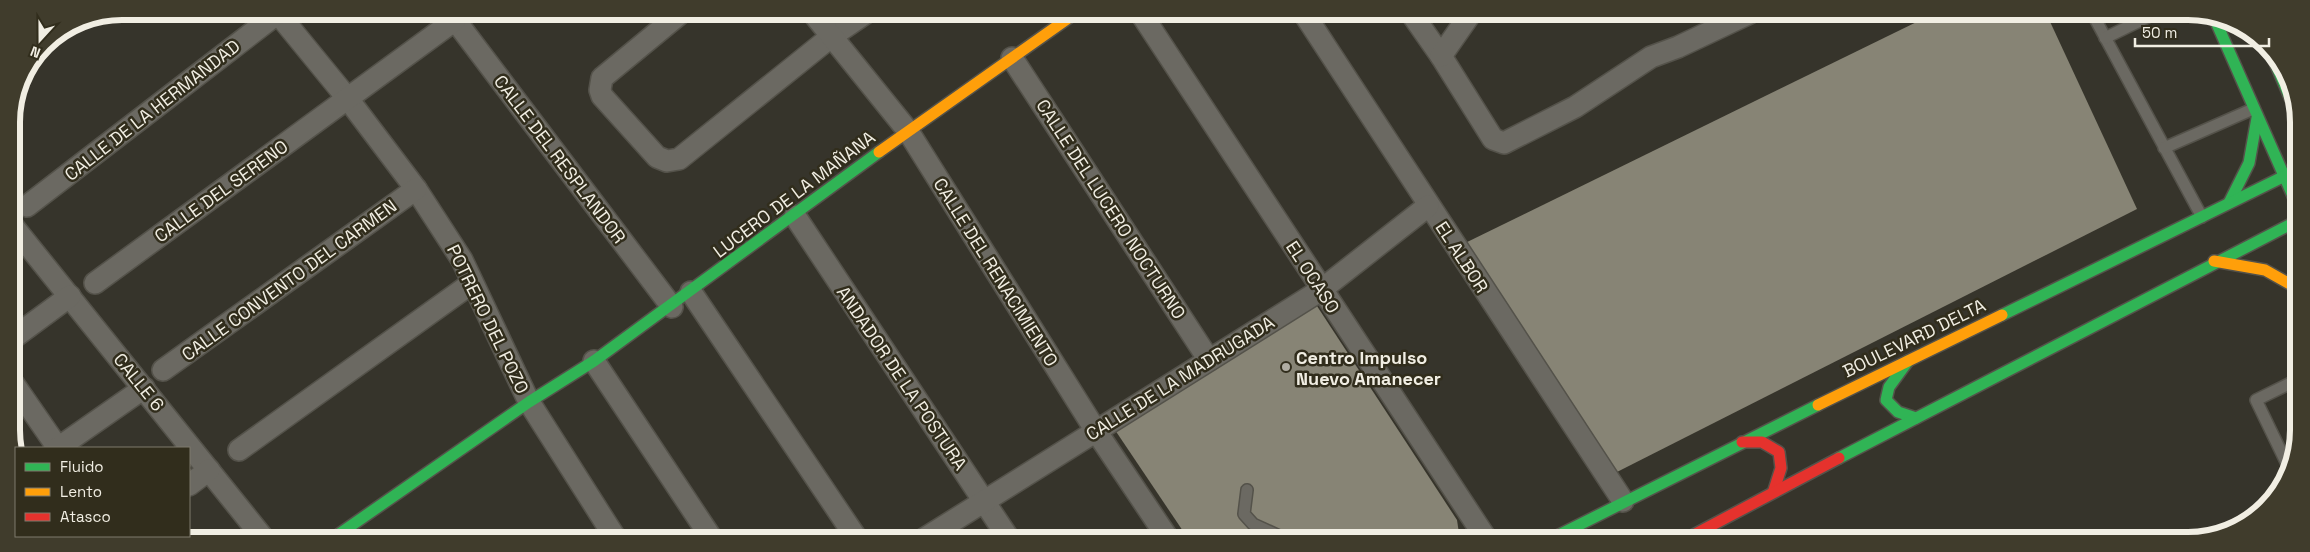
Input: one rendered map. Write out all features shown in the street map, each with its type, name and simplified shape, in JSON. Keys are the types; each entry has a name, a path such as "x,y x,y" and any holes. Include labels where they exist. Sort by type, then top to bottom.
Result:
{"main road":[{"name":"LUCERO DE LA MAÑANA","path":"342,532 529,402 594,362 908,131 1066,20"},
{"path":"2217,24 2255,114 2290,188"},
{"path":"2229,203 2242,184 2249,166 2254,146 2255,114"},
{"name":"BOULEVARD DELTA","path":"1564,532 1908,360 2290,174"},
{"path":"1698,532 1774,490 1916,418 2214,261 2290,225"},
{"path":"2214,261 2264,270 2290,284"},
{"path":"1908,360 1889,387 1886,400 1898,412 1916,418"},
{"path":"1742,442 1762,442 1780,452 1781,468 1774,490"}],"street":[{"name":"CALLE DE LA HERMANDAD","path":"27,206 267,20"},
{"name":"POTRERO DEL POZO","path":"284,20 348,99 416,189 462,260 529,402 608,532"},
{"name":"CALLE DEL SERENO","path":"96,283 348,99 447,20"},
{"name":"CALLE DEL RESPLANDOR","path":"455,20 672,306"},
{"path":"672,20 602,78 600,90 602,96 656,157 667,160 680,159 832,36 855,20"},
{"name":"CALLE DEL RENACIMIENTO","path":"819,20 908,131 1096,431 1164,532"},
{"name":"EL OCASO","path":"1145,20 1482,532"},
{"name":"EL ALBOR","path":"1308,20 1428,206 1623,501"},
{"path":"1416,20 1442,56 1493,139 1504,143 1575,107 1651,57 1678,47 1735,20"},
{"path":"1442,56 1466,20"},
{"name":"CALLE DEL LUCERO NOCTURNO","path":"1012,58 1209,360"},
{"name":"CALLE CONVENTO DEL CARMEN","path":"163,370 416,189"},
{"name":"CALLE DE LA MADRUGADA","path":"935,532 1321,290 1428,206"},
{"name":"ANDADOR DE LA POSTURA","path":"794,216 1005,532"},
{"name":"CALLE 6","path":"20,235 258,532"},
{"path":"239,450 472,283"},
{"path":"691,292 852,532"},
{"path":"20,333 70,296"},
{"path":"594,362 707,532"},
{"path":"59,447 144,388"},
{"path":"20,393 57,447"},
{"path":"190,484 209,470"}],"lane":[{"path":"2096,20 2202,217"},
{"path":"2105,38 2142,20"},
{"path":"2164,148 2255,114"},
{"path":"2285,460 2256,400 2290,383"},
{"path":"1247,490 1244,514 1253,524 1270,532"}],"building":[{"path":"1921,20 2049,20 2137,209 1613,474 1461,245"},
{"name":"Centro Impulso Nuevo Amanecer","path":"1315,303 1457,520 1459,532 1184,532 1115,430"}],"traffic: fast":[{"path":"2217,24 2290,189"},
{"path":"2229,203 2249,163 2257,118"},
{"path":"342,532 529,402 594,361 879,152"},
{"path":"2002,315 2290,173"},
{"path":"1839,458 2290,225"},
{"path":"1908,361 1889,387 1886,400 1898,412 1916,418"},
{"path":"1565,532 1818,405"}],"traffic: slow":[{"path":"879,152 1066,20"},
{"path":"2214,261 2265,270 2290,284"},
{"path":"1818,405 2002,315"}],"traffic: jam":[{"path":"1742,442 1762,442 1779,452 1781,468 1774,490"},
{"path":"1699,532 1839,458"}],"place":[{"name":"Centro Impulso Nuevo Amanecer","path":"1286,367"}]}
